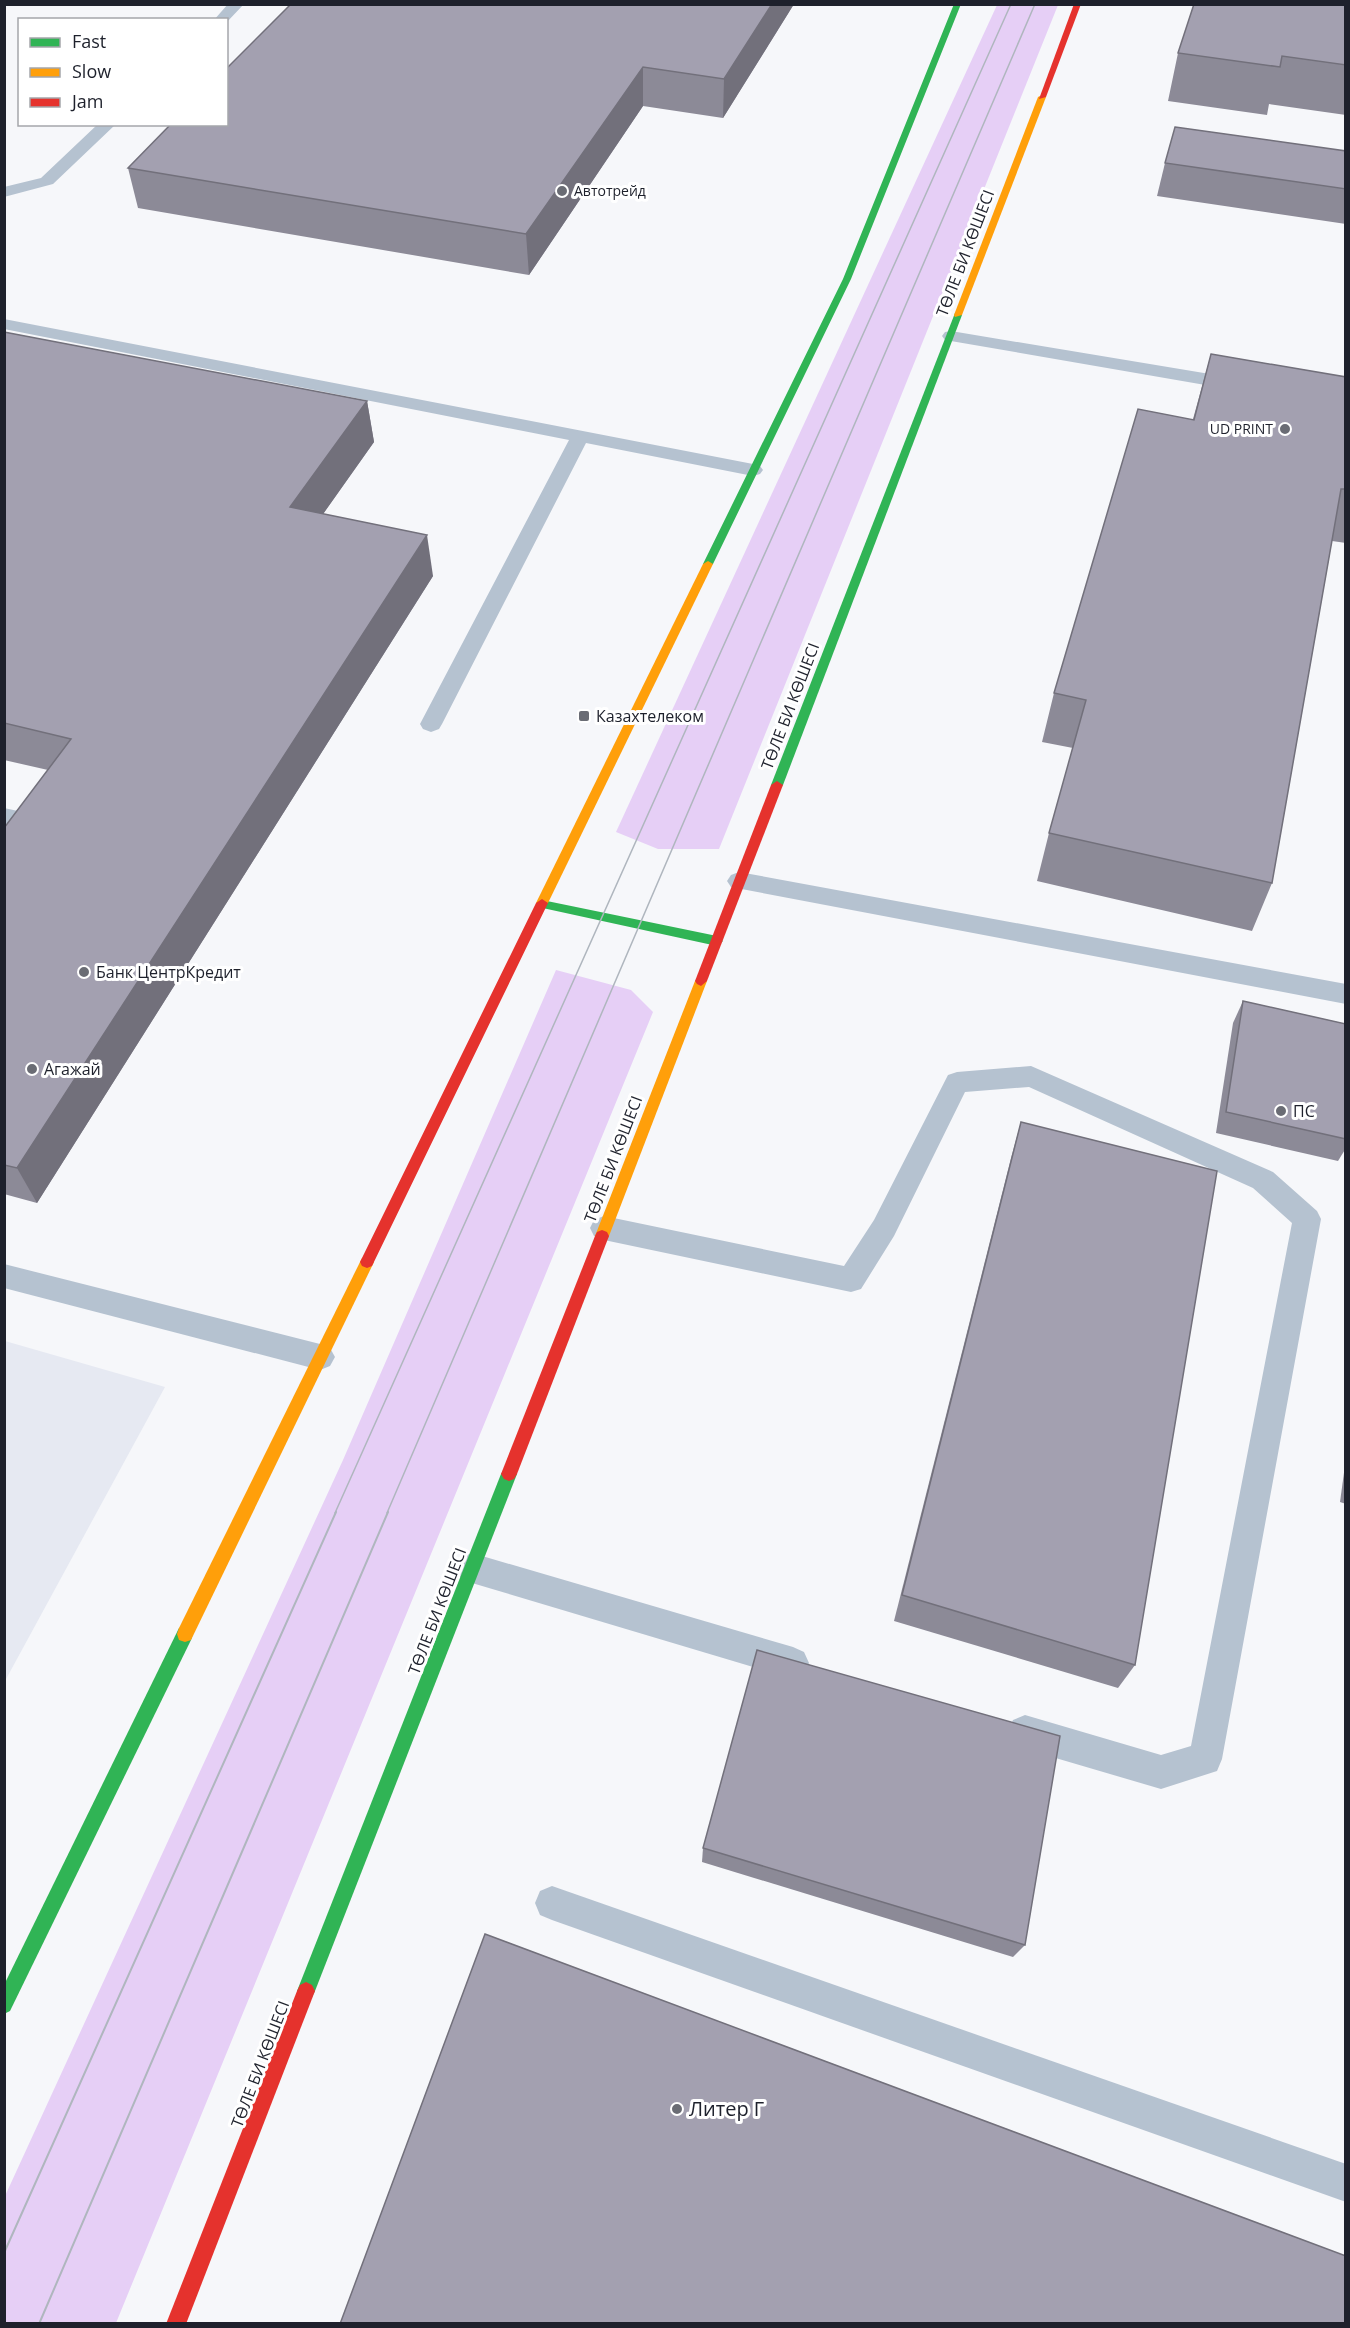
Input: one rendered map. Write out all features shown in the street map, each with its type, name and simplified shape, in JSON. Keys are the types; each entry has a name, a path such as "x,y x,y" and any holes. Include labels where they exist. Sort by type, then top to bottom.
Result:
{"main road":[{"path":"4,2005 847,279 958,4"},
{"name":"ТӨЛЕ БИ КӨШЕСІ","path":"176,2324 717,941 1078,4"},
{"path":"542,904 717,941"}],"lane":[{"path":"223,18 237,4"},
{"path":"4,192 47,181 106,126"},
{"path":"4,324 753,470"},
{"path":"951,336 1253,388"},
{"path":"431,724 580,436"},
{"path":"740,881 1346,994"},
{"path":"604,1228 851,1280 884,1228 957,1082 1031,1076 1263,1180 1307,1219 1205,1759 1161,1772 1002,1725"},
{"path":"4,1276 320,1357"},
{"path":"472,1568 821,1671"},
{"path":"552,1903 1346,2183"}],"shaded area":[{"path":"997,5 1058,5 719,849 658,849 616,832"},
{"path":"556,970 631,990 653,1012 116,2323 5,2323 5,2196 343,1460"},
{"path":"4,1341 165,1387 5,1681"}],"building":[{"path":"291,4 772,4 724,79 643,67 526,234 128,168 169,126 228,126 228,67"},
{"path":"1194,4 1346,4 1346,65 1282,56 1280,67 1178,53"},
{"path":"1175,127 1346,151 1346,189 1165,163"},
{"path":"4,332 367,401 290,507 427,535 17,1168 4,1165 4,828 71,739 4,723"},
{"path":"1211,354 1346,377 1346,489 1341,489 1272,883 1049,833 1086,700 1054,693 1138,409 1194,420"},
{"name":"ПС","path":"1243,1001 1346,1024 1346,1139 1226,1112"},
{"path":"1021,1122 1217,1171 1135,1665 902,1595"},
{"path":"757,1650 1060,1736 1025,1945 703,1848"},
{"name":"Литер Г","path":"485,1934 1346,2256 1346,2324 340,2324"}],"tram line":[{"path":"335,1513 1011,4"},
{"path":"387,1513 1035,4"},
{"path":"4,2253 336,1512"},
{"path":"39,2324 388,1512"}],"traffic: fast":[{"path":"708,564 847,279 958,4"},
{"path":"777,785 958,315"},
{"path":"542,904 717,941"},
{"path":"306,1991 509,1474"},
{"path":"4,2005 185,1634"}],"traffic: slow":[{"path":"958,315 1042,97"},
{"path":"542,903 708,564"},
{"path":"602,1236 701,981"},
{"path":"185,1634 367,1262"}],"traffic: jam":[{"path":"1042,97 1078,4"},
{"path":"701,981 777,785"},
{"path":"367,1262 542,903"},
{"path":"509,1474 602,1236"},
{"path":"176,2324 306,1991"}],"place":[{"name":"Автотрейд","path":"562,191"},
{"name":"UD PRINT","path":"1285,429"},
{"name":"Казахтелеком","path":"584,716"},
{"name":"Банк ЦентрКредит","path":"84,972"},
{"name":"Агажай","path":"32,1069"},
{"name":"ПС","path":"1281,1111"},
{"name":"Литер Г","path":"677,2109"}]}
